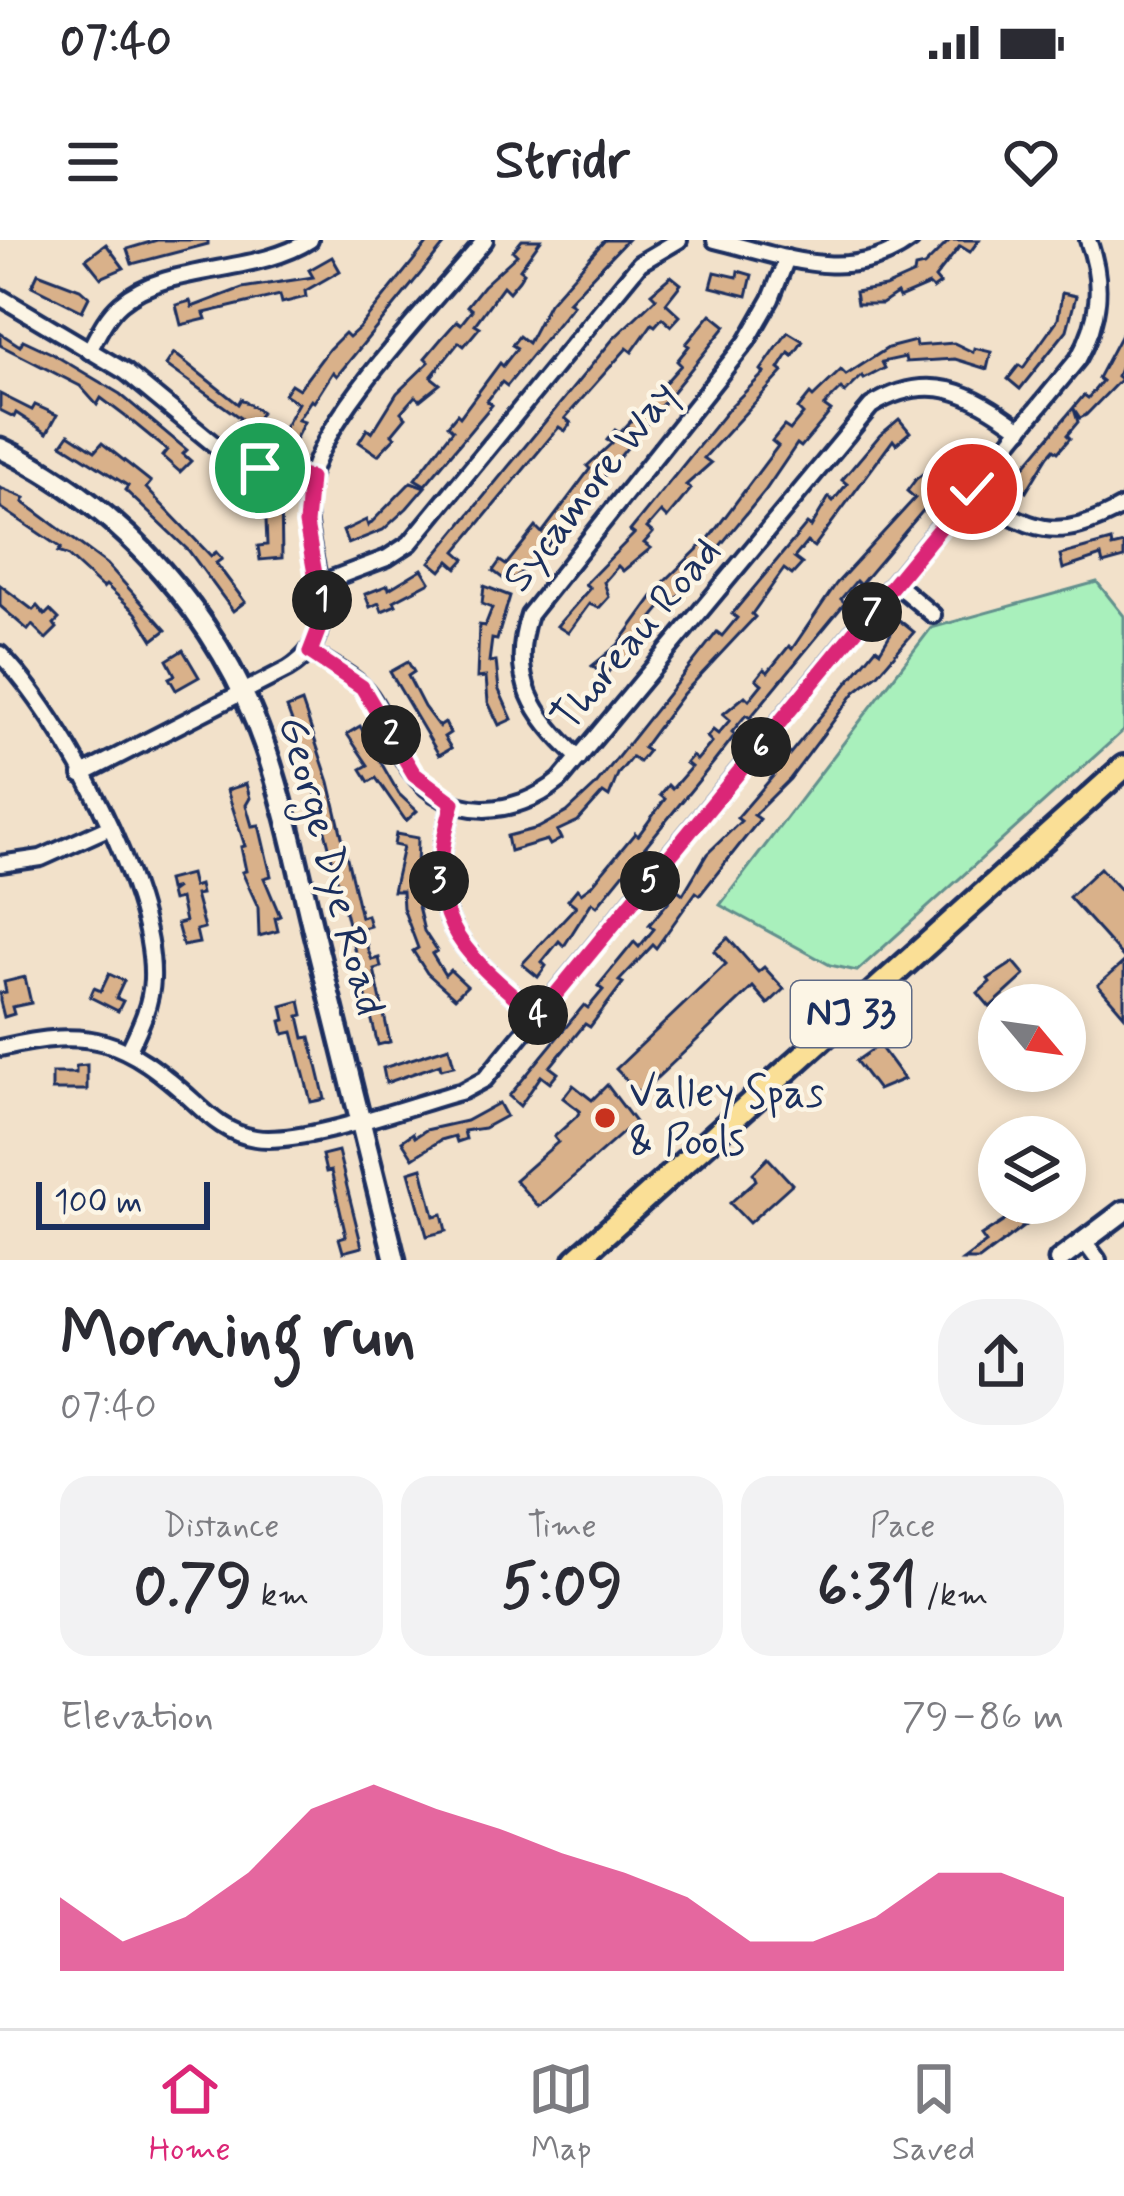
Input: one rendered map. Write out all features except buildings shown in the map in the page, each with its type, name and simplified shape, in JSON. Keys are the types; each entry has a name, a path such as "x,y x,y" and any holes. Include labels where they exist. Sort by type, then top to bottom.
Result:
{"main road":[{"name":"NJ 33","path":"576,1260 1124,767"}],"street":[{"path":"89,351 111,312 135,293 274,256 310,240"},
{"path":"81,775 310,652 323,618 306,524 310,478 339,416 485,240"},
{"path":"318,584 387,558 410,542 640,263 680,240"},
{"path":"715,240 847,267 881,259 911,240"},
{"path":"0,1048 70,1036 129,1050 154,1066 213,1120 236,1133 285,1138 475,1086 896,584 1078,358 1093,328 1098,275 1088,240"},
{"name":"Sycamore Way","path":"579,758 541,721 524,688 520,653 529,615 747,341 787,258"},
{"path":"0,297 155,393 221,450 260,468 310,478"},
{"name":"Thoreau Road","path":"453,803 481,810 512,808 545,792 579,758 871,406 916,387 951,388 983,400 1021,429"},
{"name":"George Dye Road","path":"0,448 72,491 130,538 191,607 243,692 276,781 395,1260"},
{"path":"972,489 1014,521 1041,529 1064,527 1124,506"},
{"path":"896,584 933,615"},
{"path":"310,652 362,687 414,774 453,803 439,862 444,915 475,964 538,1016"},
{"path":"0,655 32,692 81,775 110,827 136,897 152,965 150,998 129,1050"},
{"path":"0,864 40,858 110,827"},
{"path":"1059,1260 1124,1211"},
{"path":"1084,1241 1098,1260"}],"green space":[{"path":"1097,582 1124,616 1124,730 857,971 830,965 720,905 931,628"}],"place":[{"name":"Valley Spas & Pools","path":"605,1118"}],"route":[{"path":"260,468 310,478 308,544 323,604 321,630 310,652 370,695 408,767 427,788 453,803 439,862 444,915 475,964 538,1016 972,489"}]}
